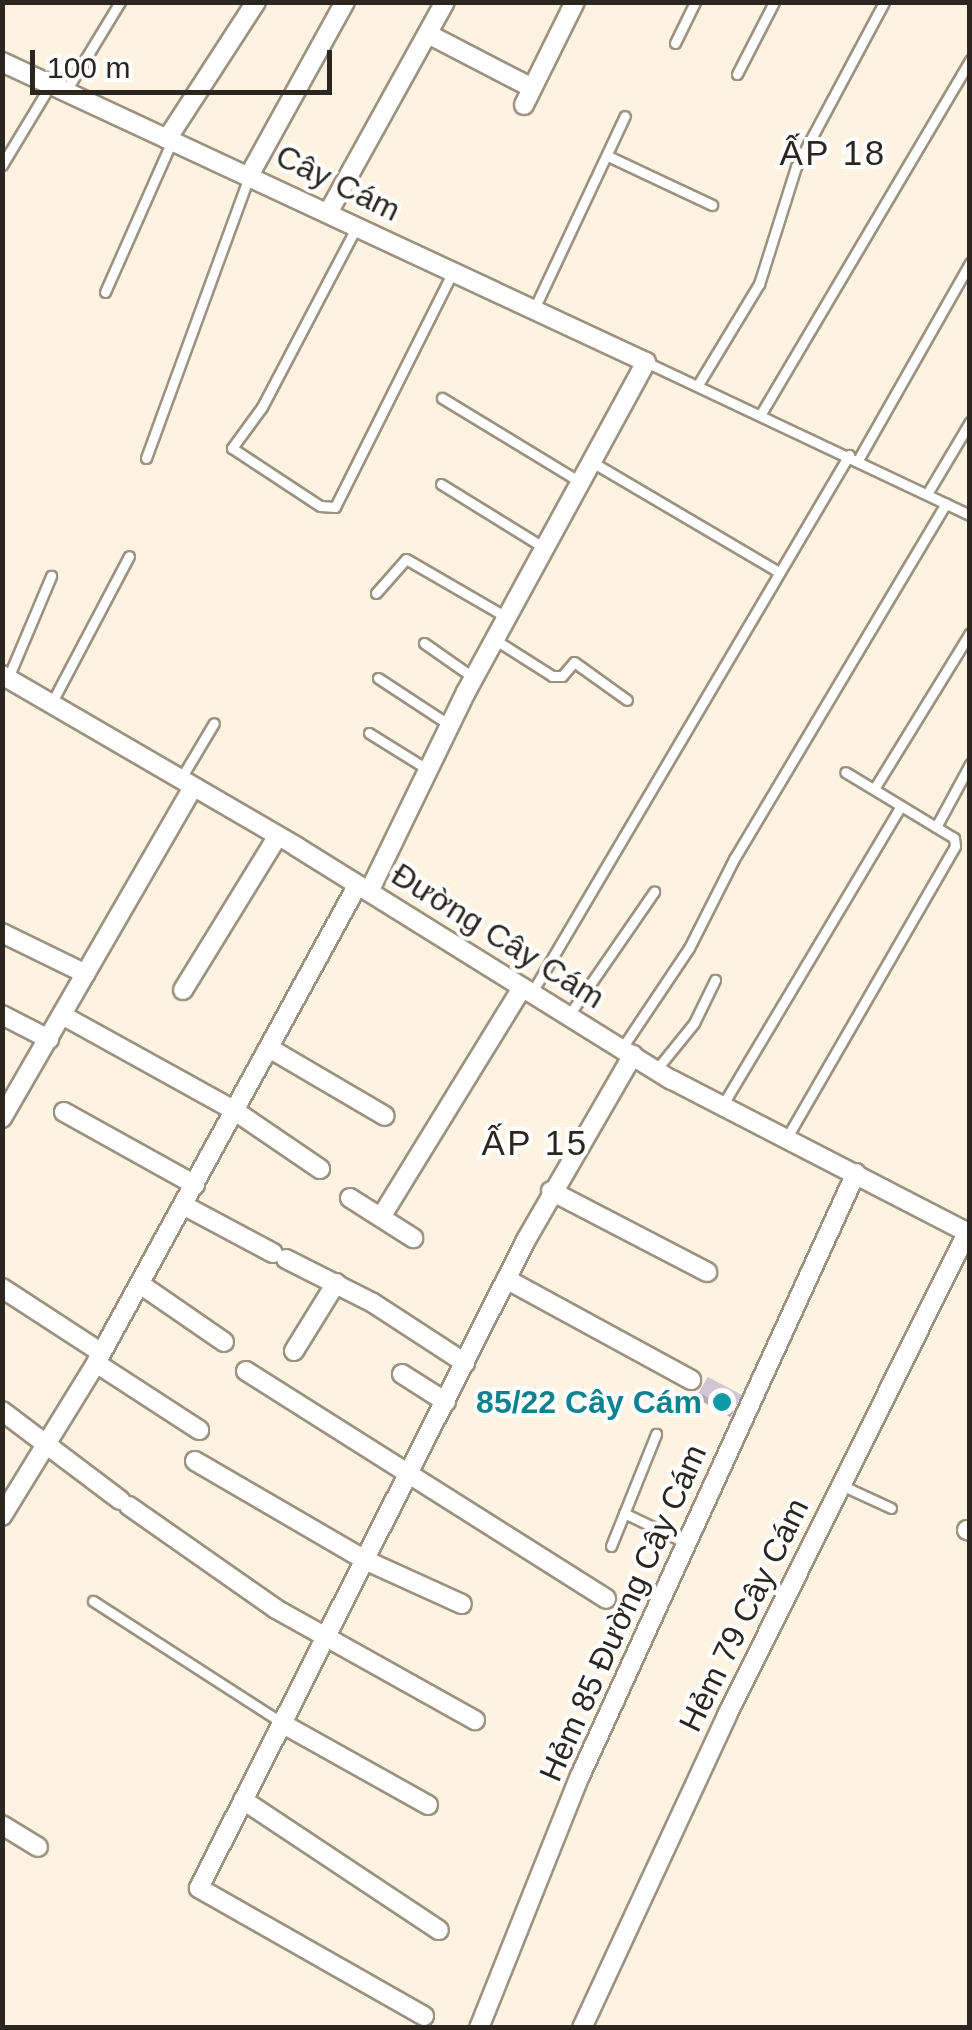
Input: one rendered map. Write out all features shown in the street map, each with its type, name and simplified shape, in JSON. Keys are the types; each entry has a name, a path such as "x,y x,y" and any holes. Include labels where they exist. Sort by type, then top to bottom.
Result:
{"street":[{"path":"170,140 256,2"},
{"path":"250,174 345,2"},
{"path":"328,212 445,2"},
{"path":"428,34 528,96 576,2"},
{"name":"Cây Cám","path":"2,62 56,91 250,174 646,362"},
{"path":"2,1516 98,1358 269,1048 430,770 494,639 646,362"},
{"name":"Đường Cây Cám","path":"5,677 363,889 656,1070 968,1234"},
{"path":"5,1110 86,974 186,784"},
{"path":"182,990 276,837"},
{"path":"2,932 86,974"},
{"path":"381,1218 526,991"},
{"path":"2,1015 49,1039"},
{"path":"62,1016 235,1110 320,1169"},
{"path":"269,1048 385,1116"},
{"path":"424,2016 199,1888 330,1636 551,1191 628,1052"},
{"path":"64,1112 195,1185"},
{"name":"Hẻm 85 Đường Cây Cám","path":"479,2028 580,1776 856,1173"},
{"path":"551,1191 707,1272"},
{"path":"350,1198 413,1238"},
{"path":"184,1205 336,1282 464,1363"},
{"name":"Hẻm 79 Cây Cám","path":"582,2028 842,1484 968,1234"},
{"path":"506,1279 691,1380"},
{"path":"294,1351 336,1282"},
{"path":"140,1284 224,1342"},
{"path":"2,1288 198,1430"},
{"path":"246,1370 411,1471 461,1513 606,1599"},
{"path":"402,1374 446,1402"},
{"path":"2,1411 124,1503 276,1609 475,1720"},
{"path":"195,1461 367,1561 462,1604"},
{"path":"284,1724 428,1806"},
{"path":"243,1800 439,1930"},
{"path":"2,1825 38,1847"}],"lane":[{"path":"2,165 120,2"},
{"path":"675,42 695,2"},
{"path":"737,74 774,2"},
{"path":"700,383 759,284 796,167 884,2"},
{"path":"762,412 970,60"},
{"path":"534,309 626,116"},
{"path":"105,292 170,140"},
{"path":"608,156 712,206"},
{"path":"146,458 250,174"},
{"path":"357,226 262,407 232,448 320,506 336,508 452,271"},
{"path":"526,991 970,263"},
{"path":"646,362 762,412 970,515"},
{"path":"442,398 580,482"},
{"path":"927,494 970,422"},
{"path":"591,462 779,572"},
{"path":"441,484 543,547"},
{"path":"628,1052 690,948 734,859 946,503"},
{"path":"51,704 130,556"},
{"path":"376,593 406,559 506,618"},
{"path":"5,677 51,576"},
{"path":"874,789 970,633"},
{"path":"494,639 552,676 574,662 627,700"},
{"path":"424,644 474,678"},
{"path":"378,678 451,726"},
{"path":"186,784 214,723"},
{"path":"369,733 430,770"},
{"path":"936,827 970,764"},
{"path":"786,1140 946,866 956,842 846,772"},
{"path":"722,1106 901,806"},
{"path":"569,1014 654,892"},
{"path":"656,1070 694,1022 715,980"},
{"path":"610,1546 656,1434"},
{"path":"842,1484 890,1508"},
{"path":"624,1513 686,1544"},
{"path":"92,1601 284,1724"}],"building":[{"path":"708,1377 742,1395 733,1411 700,1393"}],"place":[{"name":"85/22 Cây Cám","path":"722,1402"}],"district":[{"name":"ẤP 18","path":"833,153"},
{"name":"ẤP 15","path":"535,1143"}]}
